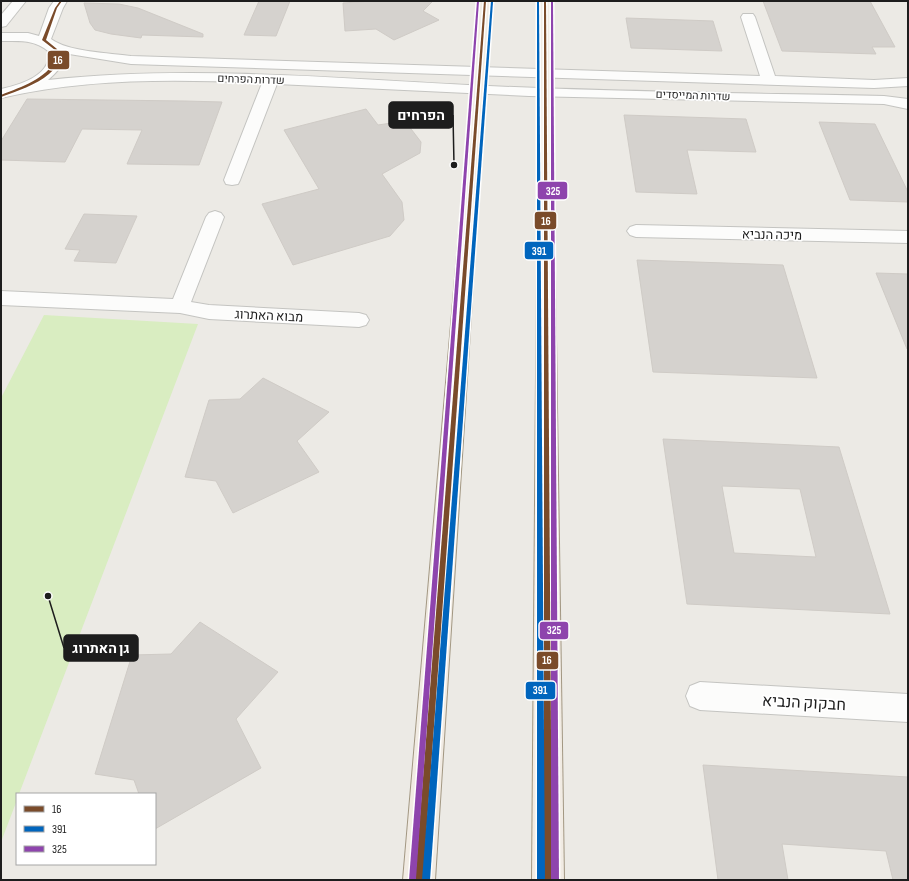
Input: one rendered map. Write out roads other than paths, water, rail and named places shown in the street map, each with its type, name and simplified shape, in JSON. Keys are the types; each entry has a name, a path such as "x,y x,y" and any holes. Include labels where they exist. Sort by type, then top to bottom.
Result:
{"main road":[{"path":"419,880 486,1"},
{"path":"545,1 548,880"}],"street":[{"path":"1,24 20,1"},
{"path":"3,94 40,80 54,67 57,62 58,54 49,43 56,8 61,1"},
{"path":"748,17 769,81"},
{"name":"שדרות הפרחים","path":"1,37 25,36 73,52 131,60 479,81"},
{"name":"שדרות הפרחים","path":"24,87 74,80 168,77 271,80 479,81"},
{"path":"232,180 271,80"},
{"name":"שדרות המייסדים","path":"479,81 769,81 874,84 908,82"},
{"name":"שדרות המייסדים","path":"545,82 884,100 908,104"},
{"path":"180,306 216,217"},
{"name":"מיכה הנביא","path":"636,231 908,237"},
{"name":"מבוא האתרוג","path":"1,298 180,306 209,312 359,320"},
{"name":"חבקוק הנביא","path":"700,696 908,708"}],"place":[{"name":"הפרחים","path":"454,165"},
{"name":"גן האתרוג","path":"48,596"}]}
